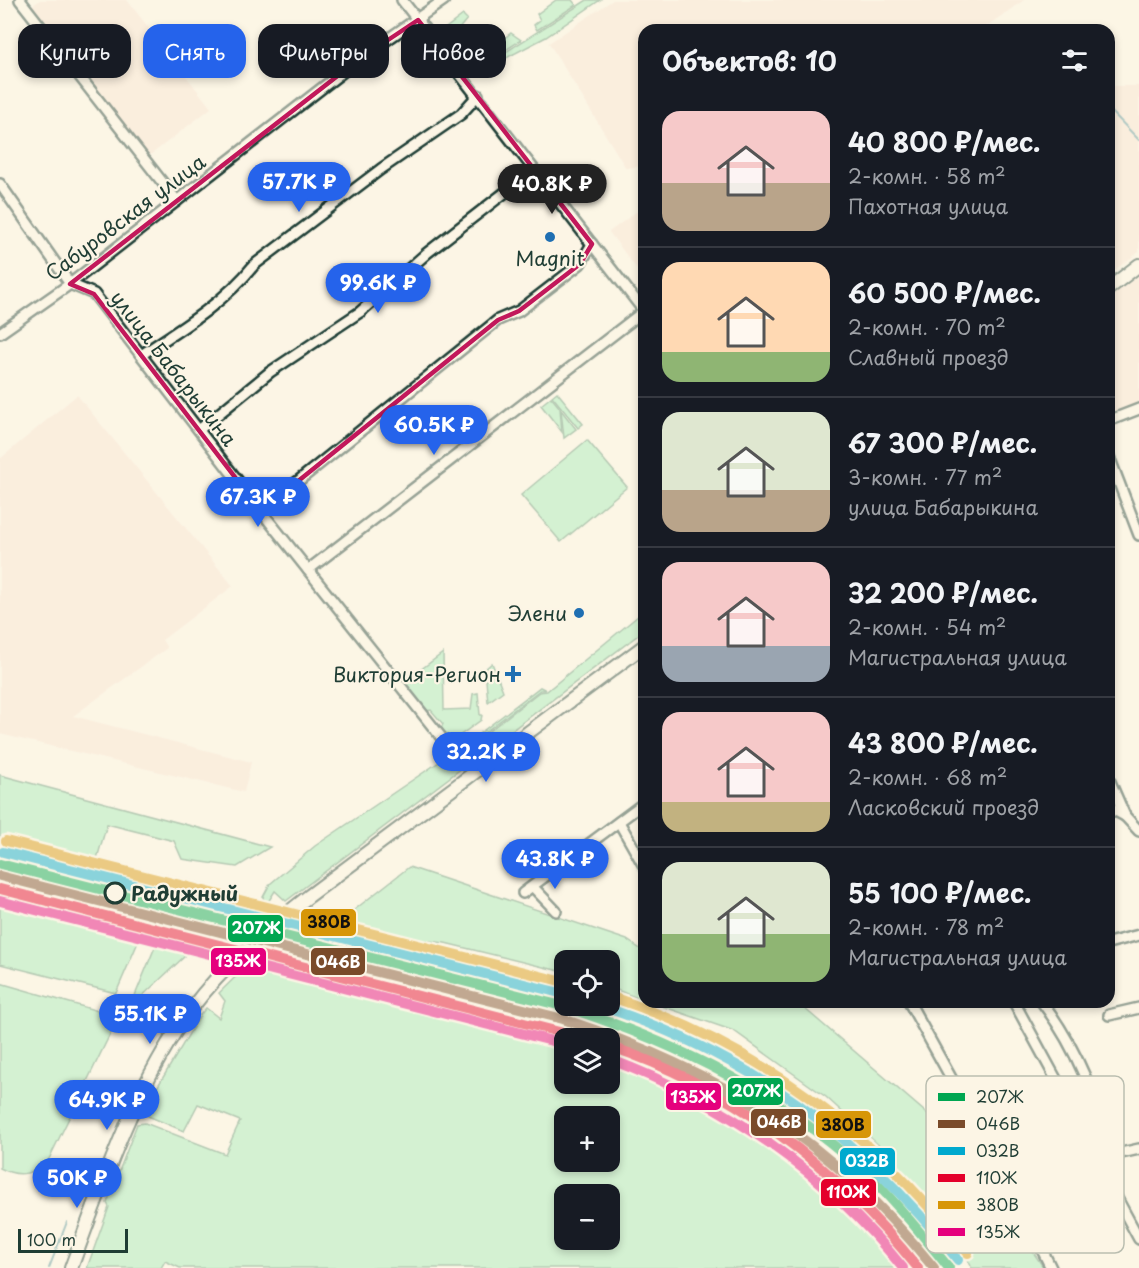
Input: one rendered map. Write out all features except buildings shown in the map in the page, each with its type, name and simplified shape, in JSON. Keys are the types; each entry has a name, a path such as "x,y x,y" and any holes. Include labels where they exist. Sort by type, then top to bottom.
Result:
{"main road":[{"path":"1115,284 1139,265"},
{"path":"71,1268 115,1152 142,1094 179,1026 201,996 262,934 309,896 638,650"}],"street":[{"path":"20,0 177,201"},
{"path":"402,0 638,303"},
{"name":"Сабуровская улица","path":"0,333 70,284 358,60 444,0"},
{"path":"141,356 181,330 239,284 254,265 381,169 461,114 478,95"},
{"path":"200,429 270,372 360,312 427,253 534,170"},
{"name":"улица Бабарыкина","path":"1,189 70,284 94,294 261,511 445,742 454,744"},
{"path":"261,511 498,320 519,311 580,264 592,244"},
{"path":"308,570 638,316"},
{"path":"1115,418 1139,409"},
{"path":"1115,472 1139,535"},
{"path":"1115,793 1125,816"},
{"path":"523,893 638,808"},
{"path":"1115,811 1125,816 1139,831"},
{"path":"619,822 638,855"},
{"path":"533,887 556,911"},
{"path":"1115,941 1139,935"},
{"path":"912,1008 950,1076"},
{"path":"1017,1008 1054,1076"},
{"path":"1046,1008 1065,1033 1083,1076"},
{"path":"1109,1015 1139,1008"},
{"path":"1124,1152 1139,1149"},
{"path":"1124,1211 1139,1239"},
{"path":"1044,1253 1051,1268"}],"highlighted area":[{"path":"418,20 592,244 580,264 519,311 498,320 261,511 94,294 70,284 358,60"}],"shaded area":[{"path":"40,0 127,0 146,24 143,24 143,78 188,78 211,108 149,156 88,78 131,78 131,24 46,24 32,6"},
{"path":"613,0 1024,0 990,24 638,24 638,167 626,168 549,43"},
{"path":"1115,86 1139,86 1139,252 1115,270"},
{"path":"638,211 638,270 609,232"},
{"path":"1139,276 1139,404 1115,413 1115,293"},
{"path":"77,395 233,586 162,640 167,648 73,716 251,762 244,792 0,734 0,459"}],"green space":[{"path":"556,0 572,0 576,5 537,30 534,25 540,20 537,14"},
{"path":"587,0 600,0 546,37 506,58 506,52"},
{"path":"463,15 467,19 463,24 451,24"},
{"path":"511,33 521,40 506,50 506,37"},
{"path":"468,78 470,78 630,283"},
{"path":"557,392 583,424 578,428 552,396"},
{"path":"551,397 560,408 562,432 541,405"},
{"path":"561,410 576,429 564,438"},
{"path":"587,440 627,487 561,542 521,495"},
{"path":"266,522 451,752 458,750 540,687 546,690 540,690 458,753 449,754 314,587"},
{"path":"638,616 638,635 286,901 275,891 268,902 269,910 266,908 263,897 270,884 315,846 448,756 457,756 539,692 547,691"},
{"path":"443,653 444,710 471,709 473,694 478,693 480,715 482,715 481,720 452,741 440,730 443,724 431,710 425,711 404,682"},
{"path":"492,663 503,691 488,702 485,669"},
{"path":"0,775 270,847 237,867 182,859 174,841 107,824 94,869 0,844"},
{"path":"409,867 627,940 638,948 638,998 620,991 620,950 554,950 554,970 445,943 392,936 344,918"},
{"path":"0,888 145,926 116,993 0,964"},
{"path":"162,930 201,941 139,999 134,998"},
{"path":"270,943 460,989 594,1028 554,1028 554,1094 620,1094 620,1037 650,1048 709,1075 764,1106 812,1140 878,1201 935,1268 180,1268 165,1261 161,1268 87,1268 109,1207 107,1203 137,1124 145,1123 225,1154 240,1121 198,1104 184,1131 148,1116 143,1111 201,1014 206,1008 219,1018 225,1001 219,993"},
{"path":"0,983 98,1011 108,1018 112,1030 46,1165 23,1174 12,1173 0,1168"},
{"path":"667,1008 804,1008 926,1113 926,1197 884,1150 826,1097 734,1031"},
{"path":"964,1253 1034,1253 1044,1268 972,1268"}],"waterway":[{"path":"1115,115 1139,140"},
{"path":"49,1268 67,1222"}],"transit line":[{"name":"380В","path":"6,841 554,979"},
{"name":"032В","path":"3,852 554,991"},
{"name":"207Ж","path":"0,864 566,1007 649,1038 728,1075 803,1121 871,1178 926,1240"},
{"name":"046В","path":"0,876 563,1019 620,1039 722,1086 768,1114 812,1146 854,1182 894,1222 934,1268"},
{"name":"110Ж","path":"0,889 554,1031"},
{"name":"135Ж","path":"0,901 554,1041"},
{"name":"380В","path":"620,1000 638,1007"},
{"name":"380В","path":"642,1008 715,1040 763,1067 808,1097 851,1130 926,1204"},
{"name":"032В","path":"620,1013 654,1025 705,1049 753,1075 798,1104 841,1137 881,1174 926,1222"},
{"name":"110Ж","path":"620,1050 698,1084 740,1108 780,1135 853,1197 887,1231 918,1268"},
{"name":"135Ж","path":"620,1063 693,1096 770,1144 841,1201 903,1268"},
{"name":"207Ж","path":"937,1253 949,1268"},
{"name":"032В","path":"952,1253 958,1260"}],"place":[{"name":"Magnit","path":"550,237"},
{"name":"Элени","path":"579,613"},
{"name":"Виктория-Регион","path":"513,674"},
{"name":"Радужный","path":"115,893"}]}
